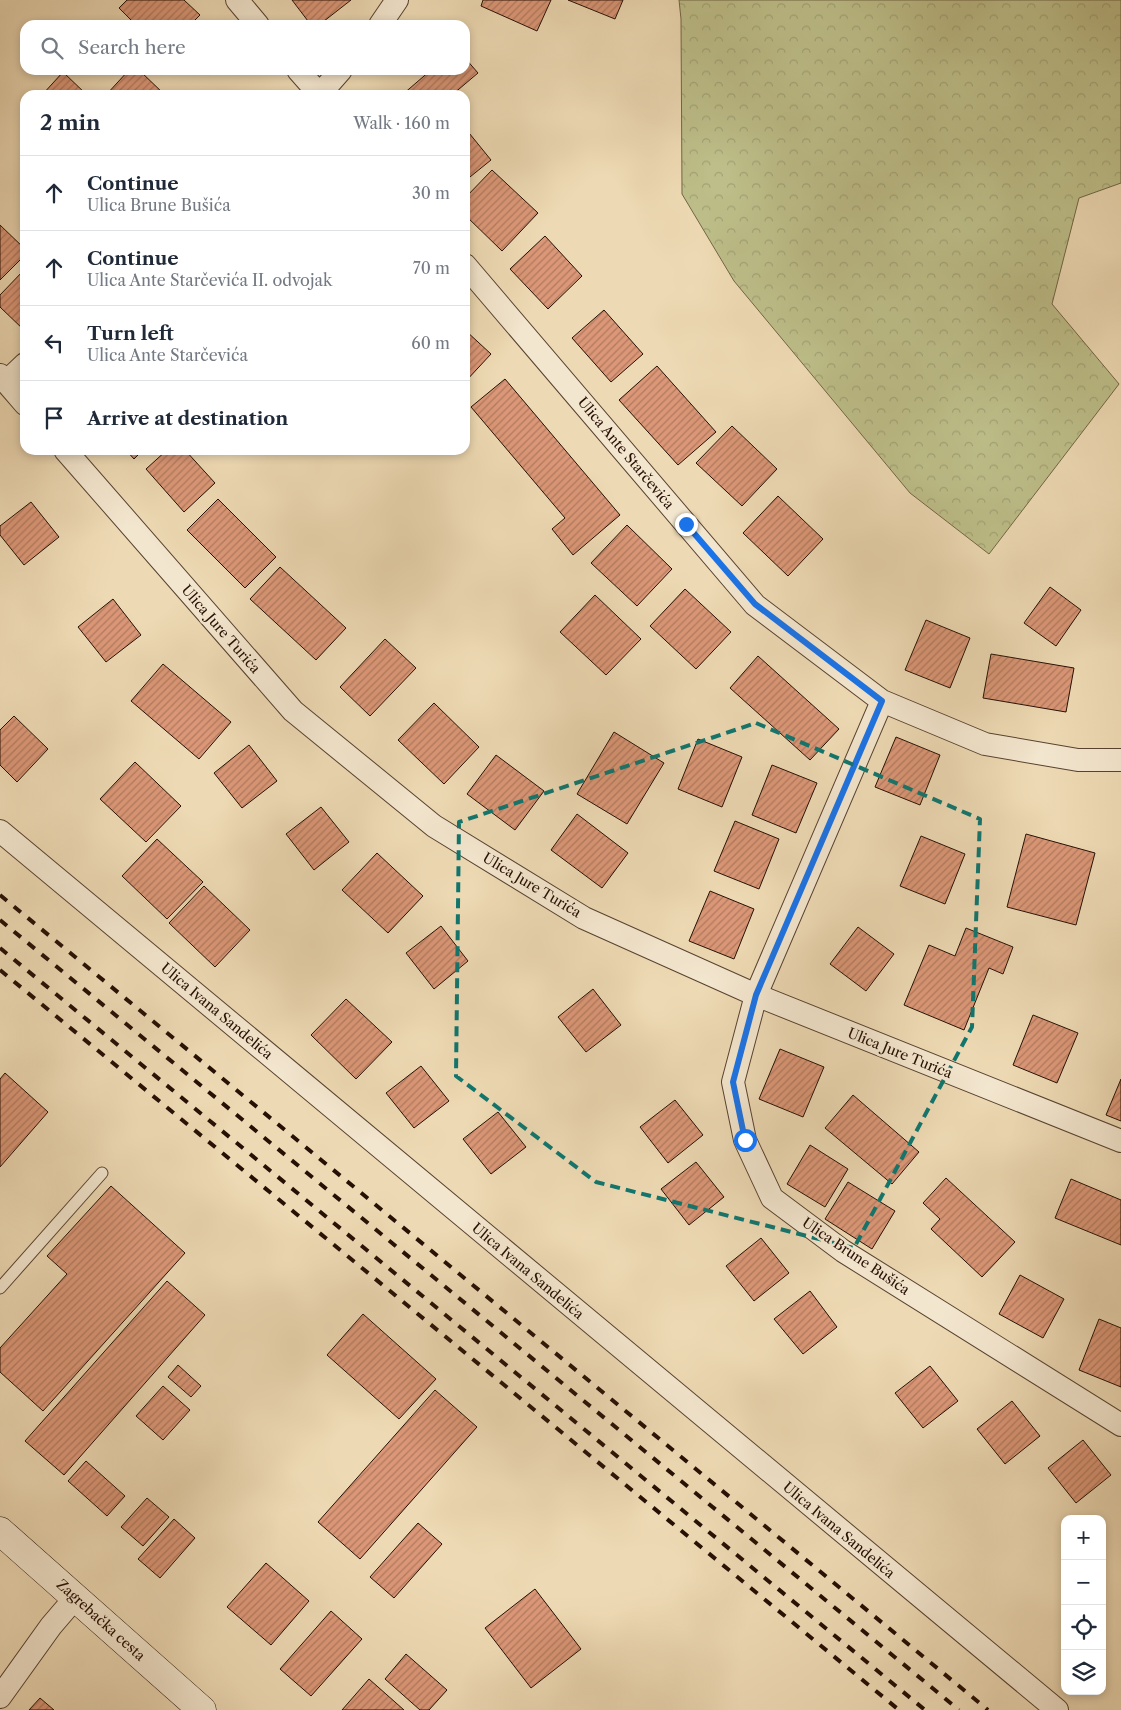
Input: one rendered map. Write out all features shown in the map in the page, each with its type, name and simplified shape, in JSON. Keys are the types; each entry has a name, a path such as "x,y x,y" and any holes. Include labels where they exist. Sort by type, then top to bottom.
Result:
{"main road":[{"name":"Zagrebačka cesta","path":"0,1531 202,1710"}],"street":[{"path":"236,0 254,20"},
{"path":"383,20 396,0"},
{"path":"302,75 315,90"},
{"path":"323,90 337,75"},
{"name":"Ulica Ante Starčevića","path":"470,271 755,604 882,701 985,744 1078,760 1121,760"},
{"path":"20,367 3,378 20,398"},
{"name":"Ulica Jure Turića","path":"69,455 293,711 434,826 584,918 756,995 1121,1141"},
{"name":"Ulica Brune Bušića","path":"882,701 756,995 733,1082 745,1140 772,1198 843,1251 1121,1426"},
{"name":"Ulica Ivana Sandelića","path":"0,831 1057,1710"},
{"path":"0,1697 51,1626 75,1598"}],"lane":[{"path":"0,1288 102,1173"}],"highlighted area":[{"path":"756,723 980,819 972,1027 854,1248 596,1182 456,1076 459,822"}],"green space":[{"path":"679,0 1121,0 1121,183 1079,198 1052,304 1119,384 989,554 910,493 734,281 682,194 681,19"}],"building":[{"path":"127,0 184,0 200,15 195,20 131,20 119,8"},
{"path":"292,0 351,0 325,20 307,20"},
{"path":"483,0 551,0 537,31 481,6"},
{"path":"568,0 623,0 615,19"},
{"path":"470,64 478,73 458,90 408,90 425,75 470,75"},
{"path":"60,75 66,75 82,90 47,90"},
{"path":"124,75 144,75 160,90 111,90"},
{"path":"470,134 491,160 470,177"},
{"path":"492,170 538,213 502,251 470,220 470,193"},
{"path":"0,225 20,244 20,260 0,280"},
{"path":"545,236 582,276 548,309 510,269"},
{"path":"20,274 20,326 0,307 0,295"},
{"path":"604,310 643,354 611,382 572,338"},
{"path":"470,335 491,354 470,377"},
{"path":"657,366 716,432 678,465 619,400"},
{"path":"505,379 620,515 573,555 552,529 565,518 471,407"},
{"path":"732,426 777,469 742,506 696,463"},
{"path":"161,455 190,455 215,483 184,512 146,469"},
{"path":"778,496 823,539 788,576 743,533"},
{"path":"218,499 276,557 245,588 187,530"},
{"path":"31,502 59,537 24,565 0,535 0,526"},
{"path":"627,525 672,569 637,606 591,563"},
{"path":"280,567 346,628 316,660 250,599"},
{"path":"1050,587 1081,610 1056,646 1024,623"},
{"path":"685,589 731,632 696,669 650,626"},
{"path":"595,595 641,639 606,675 560,632"},
{"path":"113,599 141,635 106,662 78,627"},
{"path":"926,620 970,638 950,688 905,670"},
{"path":"385,639 416,668 370,716 340,687"},
{"path":"991,654 1074,668 1066,712 983,698"},
{"path":"758,656 839,729 810,760 730,688"},
{"path":"163,664 231,722 199,759 131,701"},
{"path":"434,703 479,747 444,784 398,740"},
{"path":"14,716 48,749 17,782 0,765 0,730"},
{"path":"614,732 664,763 627,824 577,794"},
{"path":"896,737 940,755 920,805 875,787"},
{"path":"698,739 742,757 722,807 678,789"},
{"path":"249,745 277,781 242,808 214,773"},
{"path":"496,755 544,791 515,830 467,794"},
{"path":"135,762 181,806 146,842 100,799"},
{"path":"772,765 817,783 796,833 752,815"},
{"path":"321,807 349,842 314,870 286,834"},
{"path":"577,814 628,853 602,888 551,850"},
{"path":"735,821 779,839 759,889 714,871"},
{"path":"1026,834 1095,853 1076,925 1007,907"},
{"path":"921,836 965,854 945,904 900,886"},
{"path":"157,839 203,882 167,919 122,876"},
{"path":"377,853 423,896 388,933 342,890"},
{"path":"204,886 250,930 215,967 169,923"},
{"path":"710,891 754,909 734,959 689,941"},
{"path":"441,926 468,961 434,989 406,953"},
{"path":"858,927 894,954 866,991 830,964"},
{"path":"966,928 1013,947 1003,974 989,968 964,1030 904,1005 929,945 955,956"},
{"path":"593,989 621,1025 586,1052 558,1017"},
{"path":"346,999 392,1042 356,1079 311,1035"},
{"path":"1033,1015 1078,1033 1057,1083 1013,1065"},
{"path":"780,1049 824,1067 803,1117 759,1099"},
{"path":"421,1066 449,1101 414,1128 386,1093"},
{"path":"5,1073 48,1112 0,1167 0,1079"},
{"path":"1121,1079 1121,1121 1106,1115"},
{"path":"853,1095 919,1152 892,1184 825,1128"},
{"path":"675,1100 703,1135 668,1163 640,1127"},
{"path":"498,1112 526,1147 491,1174 463,1139"},
{"path":"810,1145 848,1169 825,1207 787,1184"},
{"path":"696,1162 724,1197 689,1225 661,1189"},
{"path":"946,1178 1015,1242 982,1277 931,1229 940,1219 923,1203"},
{"path":"1071,1179 1121,1200 1121,1245 1055,1218"},
{"path":"848,1182 895,1211 872,1249 825,1219"},
{"path":"111,1186 185,1253 43,1411 0,1372 0,1348 67,1274 47,1256"},
{"path":"761,1238 789,1273 754,1301 726,1266"},
{"path":"1020,1275 1064,1299 1043,1338 999,1314"},
{"path":"167,1281 205,1315 64,1475 25,1441"},
{"path":"810,1291 837,1327 803,1354 774,1319"},
{"path":"363,1314 436,1379 399,1419 327,1355"},
{"path":"1099,1319 1121,1328 1121,1387 1079,1370"},
{"path":"178,1365 201,1386 191,1397 168,1377"},
{"path":"930,1366 958,1401 923,1428 895,1393"},
{"path":"163,1386 190,1410 163,1440 136,1416"},
{"path":"435,1390 477,1427 360,1559 318,1522"},
{"path":"1012,1401 1040,1436 1005,1464 977,1429"},
{"path":"1083,1440 1111,1475 1076,1503 1048,1468"},
{"path":"86,1461 125,1496 107,1516 68,1481"},
{"path":"147,1498 169,1517 143,1546 121,1527"},
{"path":"174,1519 195,1538 160,1578 138,1559"},
{"path":"418,1523 442,1544 394,1598 370,1577"},
{"path":"266,1563 309,1601 271,1645 227,1607"},
{"path":"535,1589 581,1649 531,1688 485,1628"},
{"path":"331,1611 362,1639 311,1696 280,1669"},
{"path":"406,1654 447,1690 429,1710 420,1710 385,1679"},
{"path":"369,1679 404,1710 342,1710"},
{"path":"40,1698 54,1710 29,1710"}],"railway":[{"path":"0,895 988,1710"},
{"path":"0,920 959,1710"},
{"path":"0,948 925,1710"},
{"path":"0,970 899,1710"}],"route":[{"path":"686,524 755,604 882,701 756,995 733,1082 745,1140"}]}
